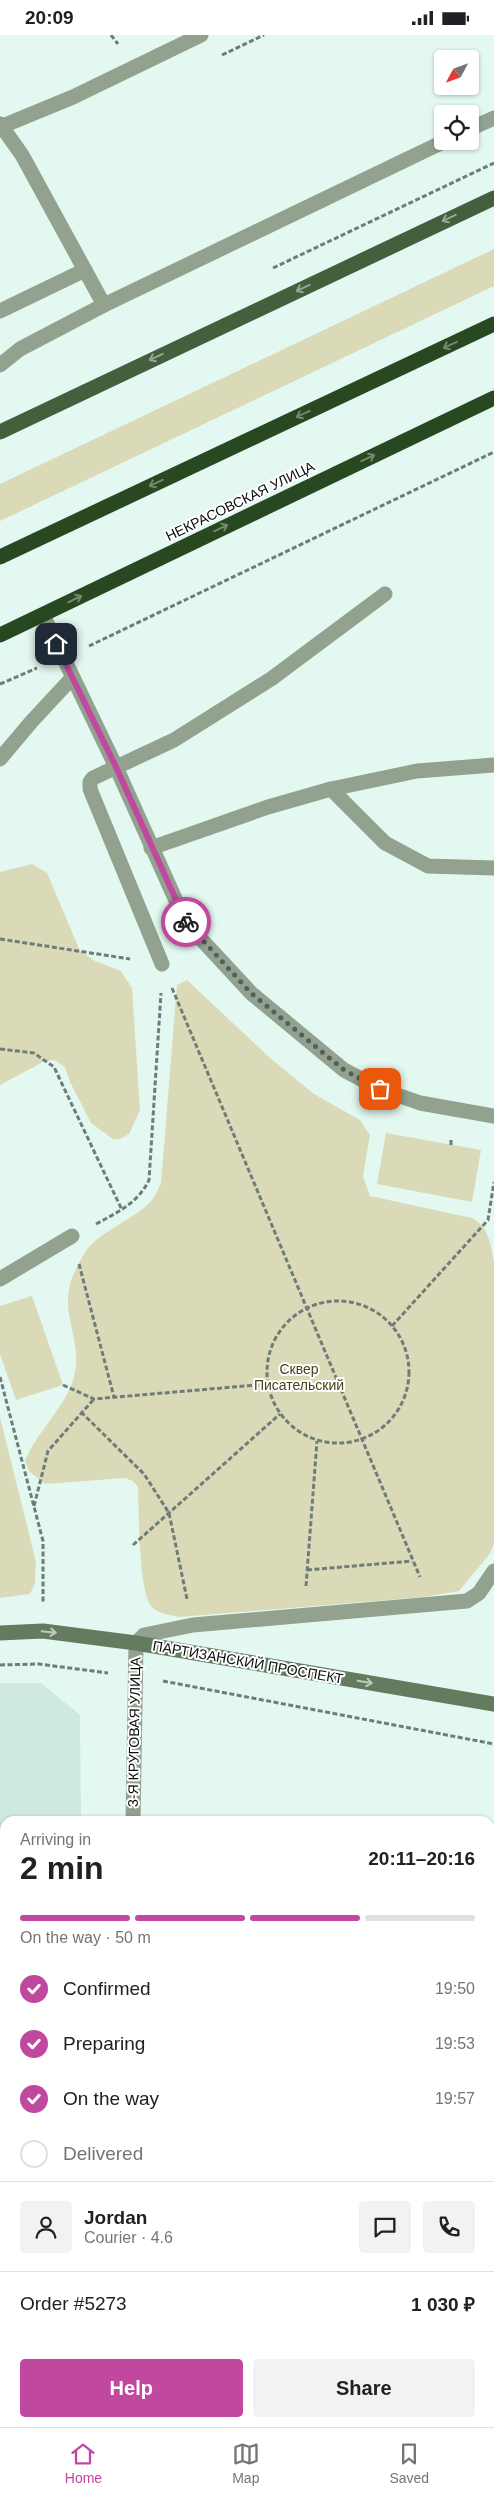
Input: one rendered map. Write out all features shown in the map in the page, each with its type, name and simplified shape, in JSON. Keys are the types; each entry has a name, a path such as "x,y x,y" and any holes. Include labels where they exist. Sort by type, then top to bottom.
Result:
{"highway":[{"path":"0,557 494,324"},
{"name":"НЕКРАСОВСКАЯ УЛИЦА","path":"0,635 494,398"}],"main road":[{"path":"0,433 494,199"},
{"name":"ПАРТИЗАНСКИЙ ПРОСПЕКТ","path":"0,1633 43,1631 136,1643 494,1704"}],"street":[{"path":"104,305 22,155 0,126 73,97 200,35"},
{"path":"479,125 494,118"},
{"path":"0,358 104,305 434,146"},
{"path":"0,311 85,269"},
{"path":"0,365 20,349"},
{"path":"162,965 90,789 90,782 93,778 174,741 271,679 385,594"},
{"path":"42,615 116,767 186,923 251,993 344,1070 380,1089 420,1103 494,1116"},
{"path":"0,759 72,678"},
{"path":"151,848 268,807 330,789 417,771 494,765"},
{"path":"330,789 385,843 428,867 494,868"},
{"path":"0,1279 72,1236"},
{"path":"136,1643 144,1635 192,1625 305,1617 467,1601 479,1593 494,1571"},
{"name":"3-Я КРУГОВАЯ УЛИЦА","path":"133,1816 136,1643"}],"path":[{"path":"0,684 63,658 494,452"},
{"path":"0,939 162,965"},
{"path":"114,1397 72,1236 122,1209 143,1193 149,1180 162,965"},
{"path":"162,965 308,1308 412,1561 307,1570"},
{"path":"0,1049 34,1053 54,1067 122,1209"},
{"path":"392,1326 488,1220 494,1182"},
{"path":"334,1301 353,1302 371,1309 392,1326 400,1336 410,1367 408,1387 394,1417 374,1435 363,1440 343,1444 317,1441 299,1432 280,1414 271,1397 267,1364 275,1339 291,1318 308,1308 334,1301"},
{"path":"0,1377 43,1541 43,1631"},
{"path":"63,1385 94,1399 268,1384"},
{"path":"34,1506 48,1451 94,1399"},
{"path":"81,1412 144,1474 169,1513 192,1625"},
{"path":"133,1545 280,1414"},
{"path":"305,1617 317,1441"},
{"path":"0,1665 39,1664 134,1676 494,1745"}],"shaded area":[{"path":"0,1683 41,1683 80,1715 81,1816 0,1816"}],"green space":[{"path":"494,249 494,286 0,521 0,484"},
{"path":"32,864 47,873 80,951 95,961 121,971 132,988 140,1110 129,1134 120,1139 113,1139 91,1123 70,1082 65,1067 54,1060 43,1062 0,1085 0,872"},
{"name":"Cквер Писательский","path":"187,980 270,1058 314,1094 360,1120 370,1135 363,1176 370,1196 472,1218 482,1226 488,1236 494,1261 494,1544 489,1555 459,1591 424,1597 179,1617 165,1614 153,1608 148,1601 144,1588 140,1552 138,1487 133,1481 125,1478 45,1484 29,1471 25,1461 67,1394 75,1372 76,1354 68,1295 75,1271 90,1246 107,1232 146,1207 161,1183 177,985"},
{"path":"386,1133 481,1150 472,1202 377,1184"},
{"path":"32,1296 63,1385 16,1400 0,1354 0,1306"},
{"path":"0,1417 36,1562 35,1583 30,1594 0,1598"}],"way so far":[{"path":"186,922 251,993 344,1070 380,1089"}],"route":[{"path":"56,644 99,736 116,767 186,922"}]}
